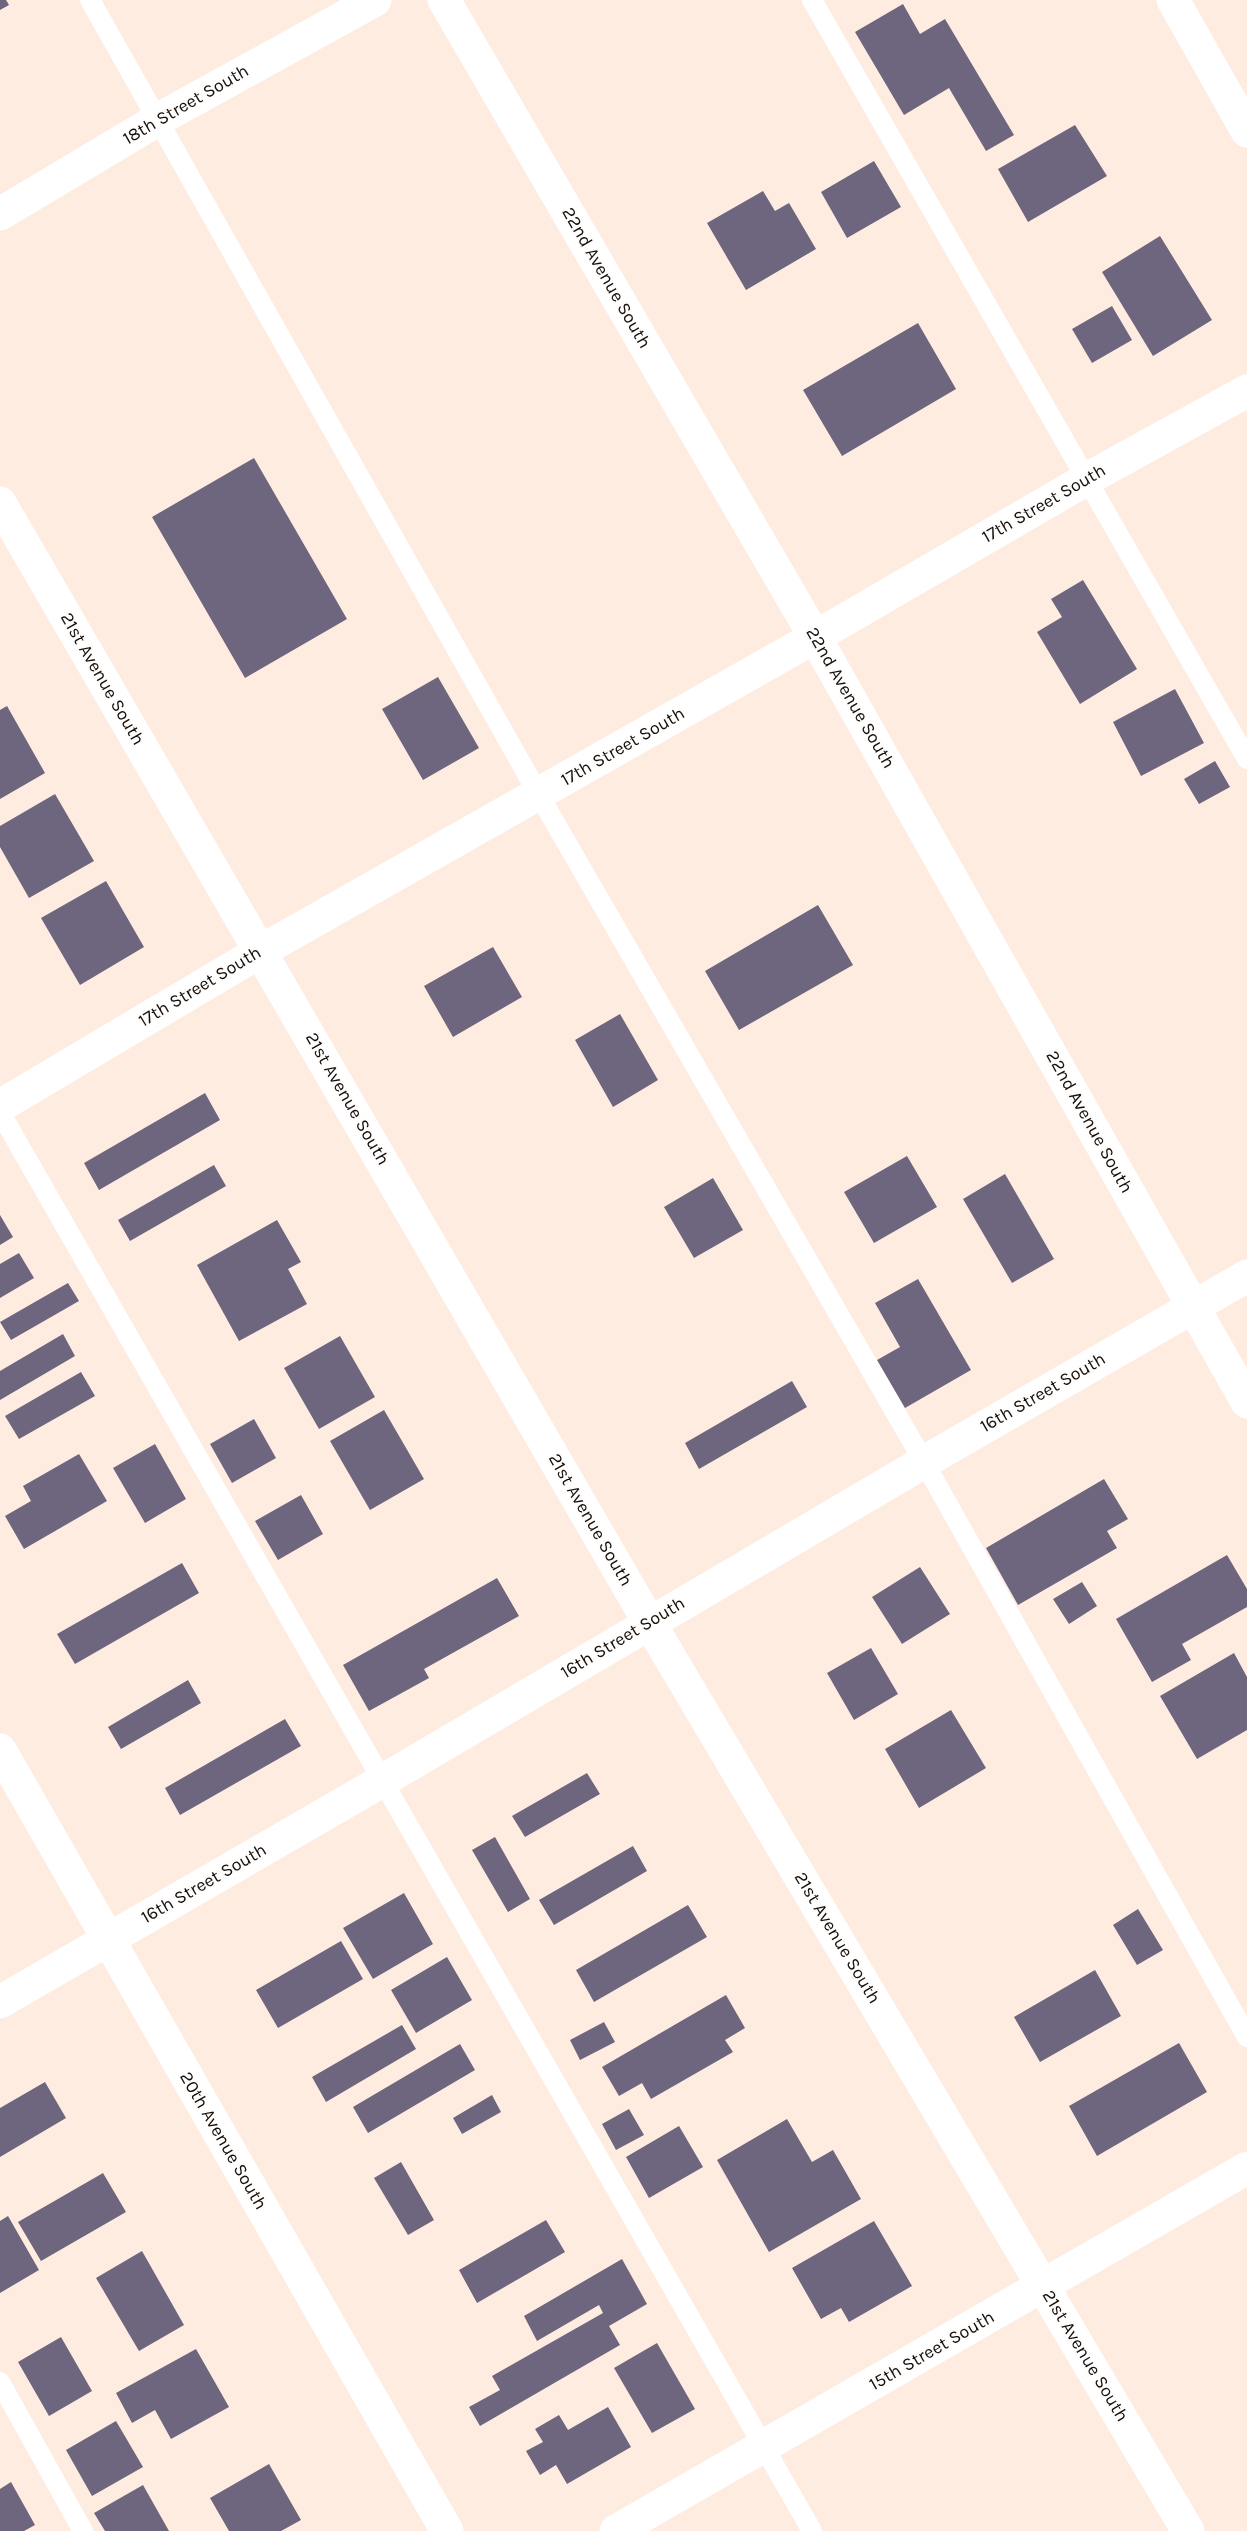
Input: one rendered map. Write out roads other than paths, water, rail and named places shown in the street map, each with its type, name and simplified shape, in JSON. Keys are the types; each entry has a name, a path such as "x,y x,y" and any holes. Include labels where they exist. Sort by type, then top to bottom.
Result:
{"street":[{"name":"18th Street South","path":"0,214 159,119 375,0"},
{"name":"22nd Avenue South","path":"444,0 815,637 1247,1402"},
{"path":"1173,0 1247,131"},
{"name":"17th Street South","path":"0,1106 261,951 539,795 1087,479 1247,391"},
{"name":"21st Avenue South","path":"0,503 649,1622 1188,2531"},
{"name":"16th Street South","path":"0,2002 382,1781 649,1622 1247,1276"},
{"name":"20th Avenue South","path":"0,1750 447,2531"},
{"name":"15th Street South","path":"616,2531 764,2448 1247,2168"}],"lane":[{"path":"90,0 539,795 924,1462 1247,2037"},
{"path":"812,0 1247,759"},
{"path":"0,1112 812,2531"},
{"path":"0,2382 83,2531"}]}
